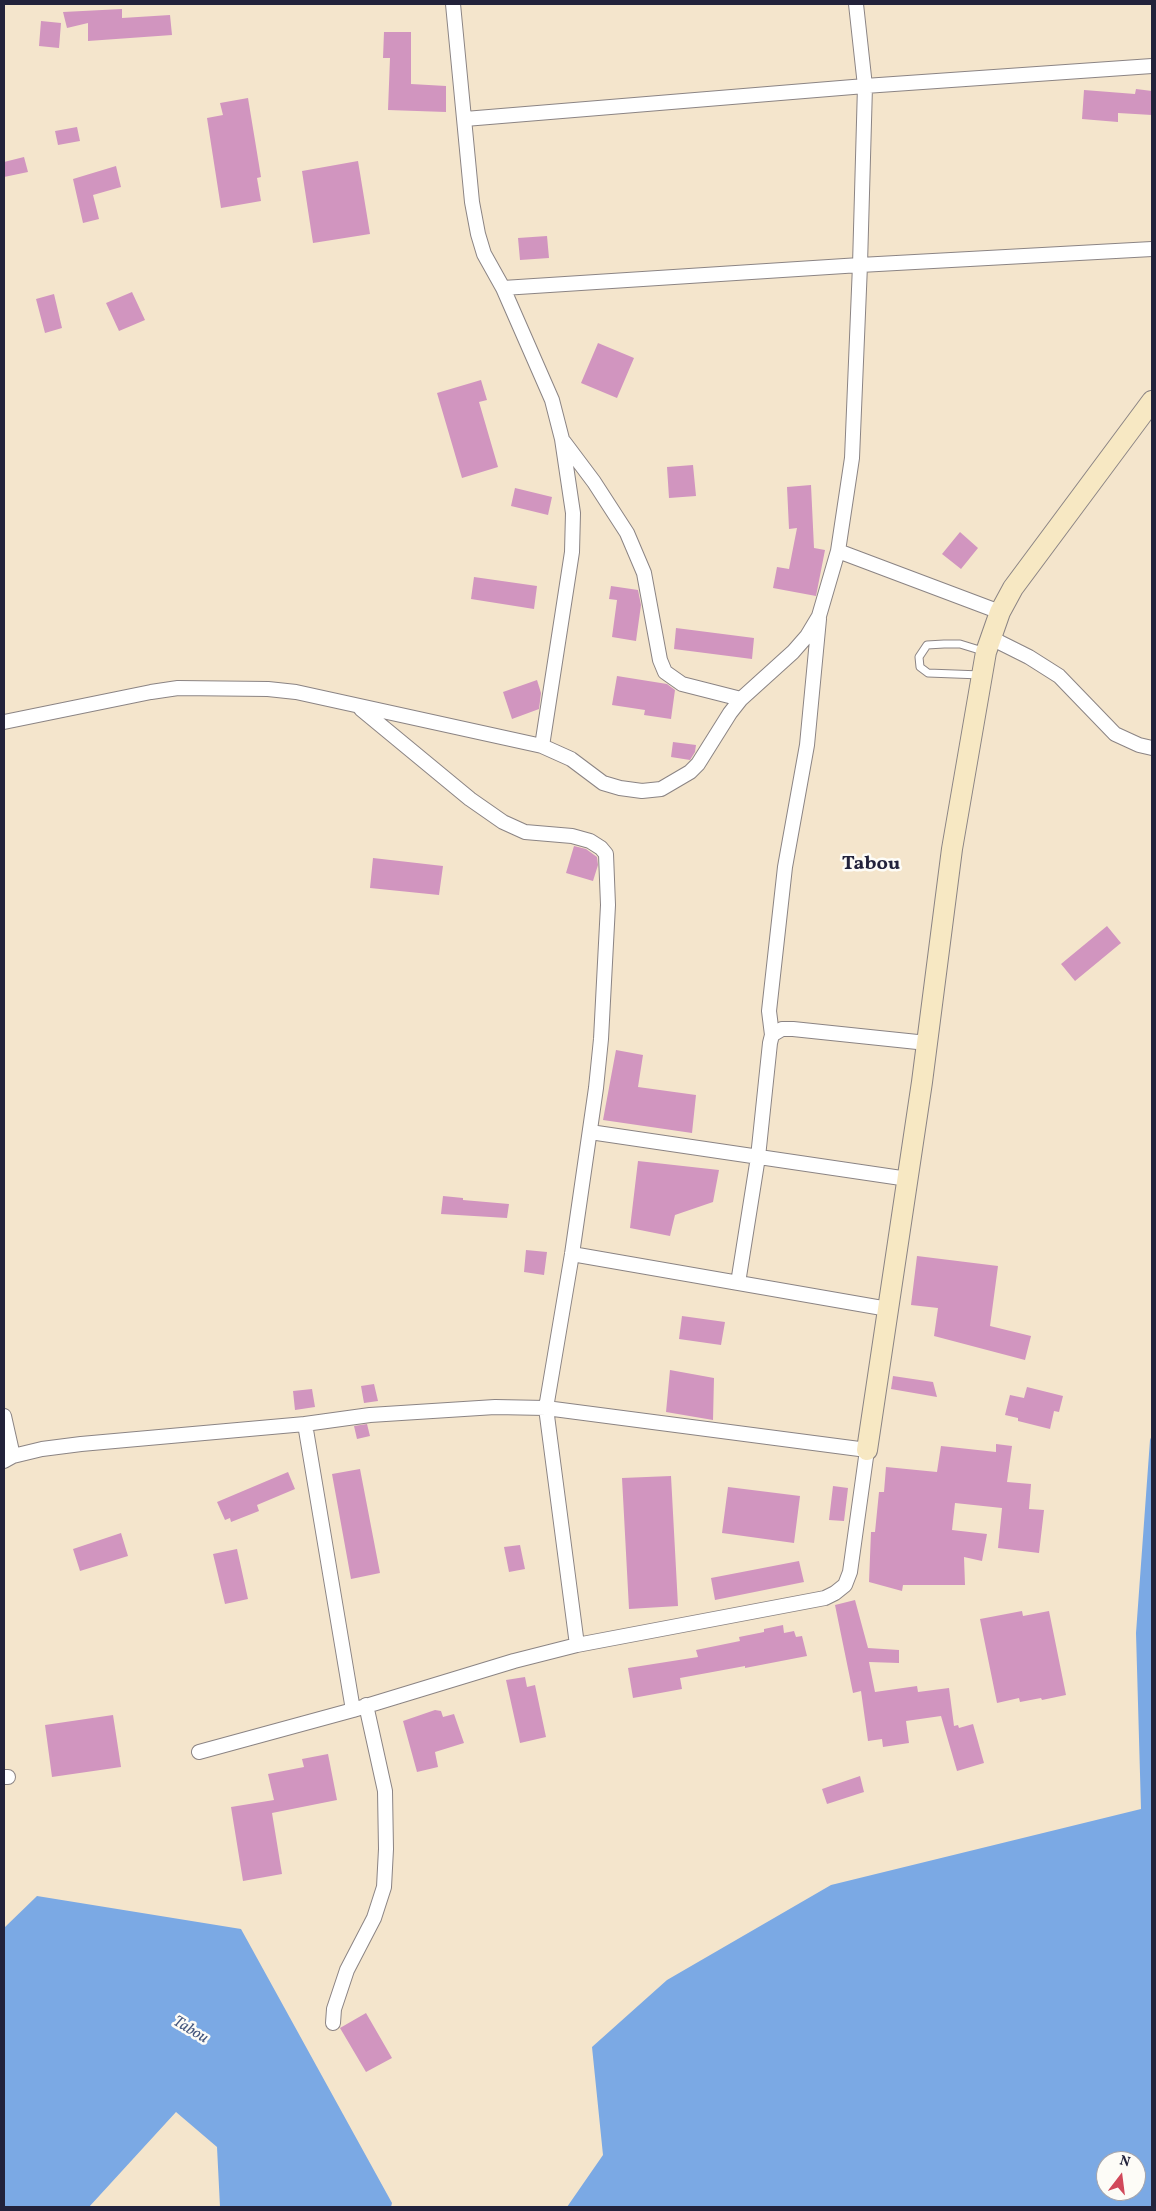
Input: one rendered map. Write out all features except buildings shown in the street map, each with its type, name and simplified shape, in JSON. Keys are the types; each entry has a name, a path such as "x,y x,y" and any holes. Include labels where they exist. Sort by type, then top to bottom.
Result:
{"street":[{"path":"453,4 466,119 472,202 478,234 484,254 503,288 552,400 562,439 573,513 572,552 542,746"},
{"path":"738,1283 758,1157 772,1035 769,1011 771,992 785,868 807,745 819,616 838,550 852,458 860,265 864,86 856,4"},
{"path":"466,119 864,86 1152,66"},
{"path":"503,288 860,265 1152,249"},
{"path":"199,1752 353,1710 514,1660 577,1645 809,1602 836,1593 844,1585 850,1572 908,1179 952,849 981,675 988,645 1000,612 1032,559 1152,401"},
{"path":"562,439 594,482 627,533 644,573 660,660 666,672 682,684 741,699"},
{"path":"838,550 1000,612"},
{"path":"4,722 178,688 268,689 296,692 542,746 571,759 603,783 642,791 661,789 690,772 698,764 741,699 793,652 819,616"},
{"path":"988,645 1029,657 1059,676 1114,734 1139,745 1152,748"},
{"path":"359,707 470,798 503,822 525,832 572,836 590,841 601,848 606,854 608,905 601,1039 590,1132 572,1254 546,1408 577,1645"},
{"path":"772,1035 782,1029 792,1029 927,1043"},
{"path":"590,1132 908,1179"},
{"path":"572,1254 888,1309"},
{"path":"4,1416 9,1459 42,1449 81,1444 306,1424 430,1410 546,1408 867,1450"},
{"path":"306,1424 353,1710"},
{"path":"332,2023 341,1986 374,1918 384,1888 386,1840 385,1791 366,1706"}],"lane":[{"path":"981,675 928,673 920,667 919,656 927,646 944,644 988,645"}],"water":[{"path":"1152,1435 1152,2207 567,2207 603,2155 592,2047 667,1980 831,1885 1141,1809 1136,1633 1150,1440"},
{"path":"37,1896 241,1929 392,2203 391,2207 220,2207 217,2147 176,2112 89,2207 4,2207 4,1928"}],"district":[{"name":"Tabou","path":"871,865"}]}
